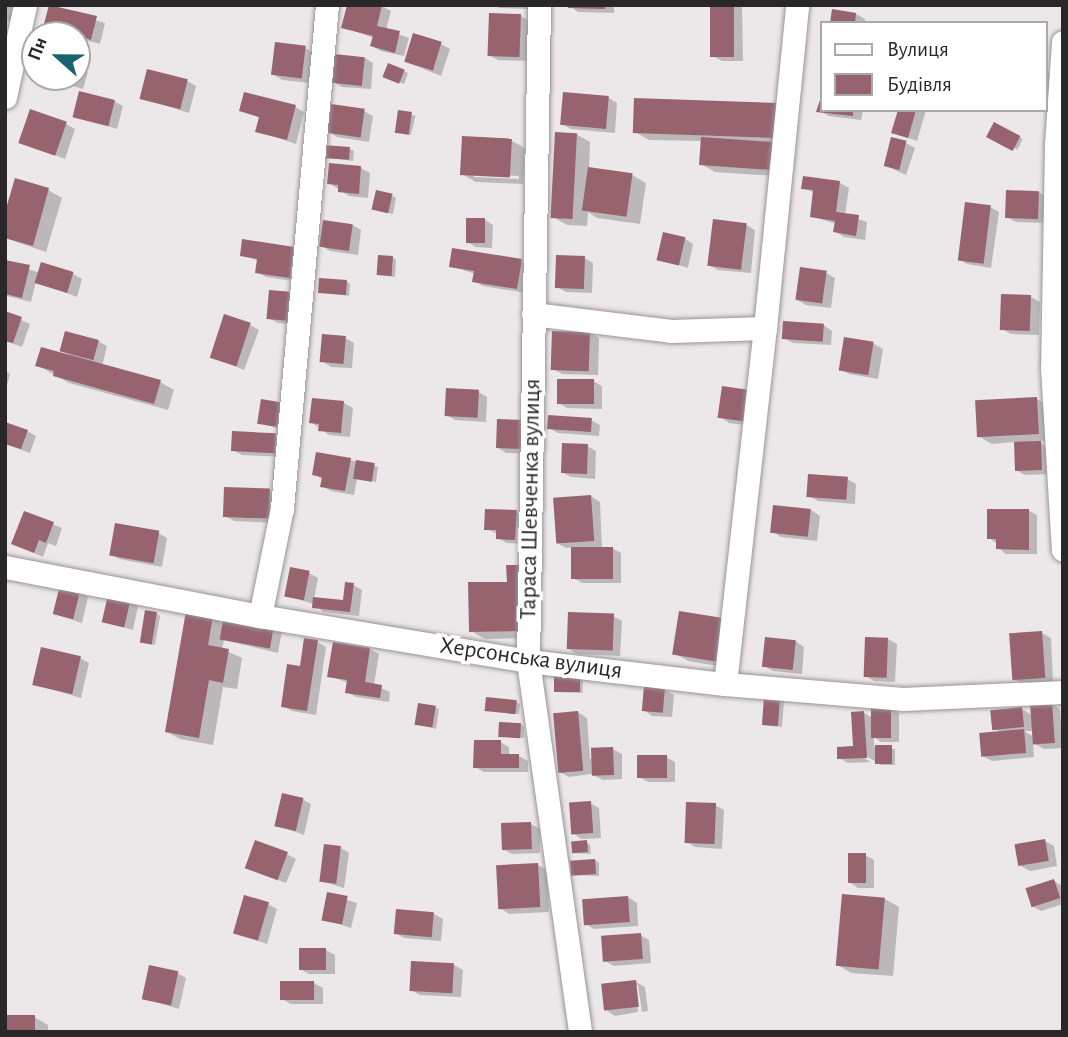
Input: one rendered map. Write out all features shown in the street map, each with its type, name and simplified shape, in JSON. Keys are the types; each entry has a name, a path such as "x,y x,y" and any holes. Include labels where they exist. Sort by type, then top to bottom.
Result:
{"street":[{"path":"5,97 25,5"},
{"path":"260,616 282,508 327,5"},
{"name":"Тараса Шевченка вулиця","path":"538,5 528,661 580,1032"},
{"path":"725,684 765,328 797,5"},
{"path":"1063,42 1056,144 1052,367 1063,550"},
{"path":"533,314 671,331 765,328"},
{"name":"Херсонська вулиця","path":"5,567 260,616 528,661 725,684 902,699 1063,691"}],"building":[{"path":"49,5 97,16 91,40 91,21 45,21"},
{"path":"347,5 382,5 377,26 400,31 395,53 370,46 373,36 341,28"},
{"path":"568,5 605,5 605,9 568,8"},
{"path":"710,5 734,5 734,57 710,57"},
{"path":"832,9 856,13 855,21 830,21"},
{"path":"489,13 521,14 519,57 487,56"},
{"path":"413,33 442,42 433,70 404,62"},
{"path":"275,42 306,46 302,79 271,75"},
{"path":"334,54 365,57 362,86 331,83"},
{"path":"388,63 405,70 399,84 382,77"},
{"path":"147,69 188,79 180,109 140,99"},
{"path":"79,91 115,100 108,126 72,117"},
{"path":"244,92 296,105 287,140 255,132 259,117 239,111"},
{"path":"563,92 609,96 606,129 560,125"},
{"path":"634,98 780,103 779,138 633,133"},
{"path":"820,100 820,112 853,112 853,116 816,112"},
{"path":"331,104 365,109 361,137 327,133"},
{"path":"30,109 67,122 55,156 18,143"},
{"path":"398,110 412,112 409,135 395,133"},
{"path":"897,112 915,112 908,138 891,133"},
{"path":"994,122 1020,136 1013,151 986,137"},
{"path":"555,132 577,133 572,219 550,218"},
{"path":"462,136 512,139 510,178 460,175"},
{"path":"701,137 780,143 778,170 699,165"},
{"path":"891,137 907,141 899,170 884,166"},
{"path":"323,145 350,147 349,160 322,158"},
{"path":"329,163 361,166 359,194 338,192 338,185 327,184"},
{"path":"588,167 633,173 626,217 582,211"},
{"path":"803,176 840,181 836,212 859,215 856,236 833,232 835,221 810,217 813,190 801,189"},
{"path":"15,178 49,188 33,246 5,238 5,212"},
{"path":"376,190 393,194 388,213 372,209"},
{"path":"1006,190 1039,191 1038,219 1005,218"},
{"path":"965,202 991,205 984,264 958,261"},
{"path":"466,218 485,218 485,243 466,243"},
{"path":"713,219 747,223 741,270 707,266"},
{"path":"323,220 353,224 349,251 319,247"},
{"path":"663,232 685,237 679,265 656,260"},
{"path":"242,239 294,247 290,278 255,273 257,259 240,256"},
{"path":"452,248 522,259 517,289 472,282 474,271 449,267"},
{"path":"378,255 393,256 392,276 377,275"},
{"path":"556,255 585,256 584,289 555,288"},
{"path":"5,260 30,265 22,298 5,294"},
{"path":"41,262 74,272 67,293 35,283"},
{"path":"800,267 827,271 822,303 795,300"},
{"path":"319,278 347,280 346,295 318,293"},
{"path":"269,290 290,292 287,321 266,319"},
{"path":"1001,294 1031,295 1030,331 1000,330"},
{"path":"5,311 22,317 13,343 5,341"},
{"path":"224,314 251,323 236,366 210,358"},
{"path":"783,321 824,324 823,342 782,339"},
{"path":"65,331 99,340 93,360 60,351"},
{"path":"552,331 590,332 589,371 551,370"},
{"path":"322,334 346,336 343,364 320,362"},
{"path":"844,337 874,342 868,375 839,371"},
{"path":"41,347 161,380 154,404 53,376 54,371 35,366"},
{"path":"557,379 594,379 594,404 557,404"},
{"path":"722,386 750,390 745,422 718,418"},
{"path":"446,388 479,390 477,418 445,416"},
{"path":"1037,397 1039,434 977,437 975,400"},
{"path":"312,398 344,401 341,433 318,431 319,424 309,423"},
{"path":"261,399 281,402 277,427 257,424"},
{"path":"548,415 592,418 591,432 547,429"},
{"path":"497,419 524,420 523,449 496,448"},
{"path":"5,422 28,430 21,449 5,444"},
{"path":"232,431 276,433 275,453 231,451"},
{"path":"1041,441 1042,470 1015,471 1014,442"},
{"path":"562,443 588,444 587,474 561,473"},
{"path":"316,452 351,458 345,491 320,487 322,477 312,475"},
{"path":"356,460 375,463 372,482 353,479"},
{"path":"808,474 848,477 846,500 806,497"},
{"path":"224,487 270,489 269,519 223,517"},
{"path":"591,495 594,541 556,544 553,498"},
{"path":"773,505 811,509 808,537 770,533"},
{"path":"485,509 517,510 515,540 496,539 496,530 484,530"},
{"path":"987,509 1029,509 1029,550 996,549 996,539 987,539"},
{"path":"24,511 54,522 46,543 39,540 34,553 11,544"},
{"path":"115,523 159,531 154,563 109,555"},
{"path":"571,547 613,547 613,579 571,579"},
{"path":"506,565 519,565 520,631 469,632 468,582 507,582"},
{"path":"290,567 310,571 304,600 284,596"},
{"path":"345,582 354,583 350,612 312,608 313,597 343,600"},
{"path":"60,585 80,590 73,619 53,614"},
{"path":"108,595 130,600 124,627 102,622"},
{"path":"145,610 157,612 152,644 140,643"},
{"path":"186,611 213,616 208,645 229,649 223,683 209,680 199,738 165,732"},
{"path":"679,611 724,618 718,662 672,654"},
{"path":"568,612 614,614 613,651 567,649"},
{"path":"224,615 274,624 270,648 220,640"},
{"path":"1042,631 1045,678 1012,680 1009,633"},
{"path":"765,637 796,640 793,670 762,667"},
{"path":"865,637 888,638 887,678 864,677"},
{"path":"304,638 318,640 307,711 281,707 287,664 300,666"},
{"path":"333,642 370,648 365,682 382,685 380,698 345,693 347,680 327,677"},
{"path":"41,647 81,656 72,694 32,685"},
{"path":"554,673 580,673 580,692 554,692"},
{"path":"644,686 665,688 663,713 642,711"},
{"path":"764,696 780,697 778,726 762,725"},
{"path":"486,697 517,700 515,714 485,711"},
{"path":"1052,702 1055,743 1033,744 1030,704"},
{"path":"418,703 436,706 432,728 415,725"},
{"path":"871,706 891,706 891,738 871,738"},
{"path":"1022,707 1024,727 992,730 990,710"},
{"path":"578,711 583,771 558,773 553,713"},
{"path":"864,711 867,758 837,759 837,747 853,746 851,712"},
{"path":"499,722 521,723 520,738 498,737"},
{"path":"1024,729 1026,753 981,757 979,733"},
{"path":"474,740 501,740 501,754 519,754 519,768 473,768"},
{"path":"875,745 892,745 892,764 875,764"},
{"path":"613,747 614,775 592,776 591,748"},
{"path":"637,755 667,755 667,778 637,778"},
{"path":"282,793 303,798 296,831 274,826"},
{"path":"591,801 593,833 571,834 569,803"},
{"path":"686,802 716,803 715,844 685,843"},
{"path":"531,822 532,849 502,850 501,823"},
{"path":"1045,839 1049,861 1018,866 1014,844"},
{"path":"255,840 288,852 278,880 245,868"},
{"path":"587,840 588,852 572,853 571,841"},
{"path":"324,844 341,846 336,884 319,882"},
{"path":"848,853 866,853 866,883 848,883"},
{"path":"595,859 596,874 571,876 570,861"},
{"path":"538,863 540,907 498,909 496,865"},
{"path":"1054,879 1060,898 1032,907 1025,888"},
{"path":"327,892 348,896 342,924 321,920"},
{"path":"842,894 885,898 879,969 836,966"},
{"path":"244,895 269,902 258,941 233,933"},
{"path":"628,896 630,922 584,925 582,899"},
{"path":"396,909 434,912 432,937 394,934"},
{"path":"641,933 643,959 603,962 601,936"},
{"path":"299,948 326,948 326,970 299,970"},
{"path":"411,961 454,963 452,993 409,991"},
{"path":"149,965 178,971 171,1005 142,999"},
{"path":"636,980 639,1007 604,1011 601,984"},
{"path":"280,981 314,981 314,1000 280,1000"},
{"path":"5,1015 35,1015 35,1032 5,1032"}]}
